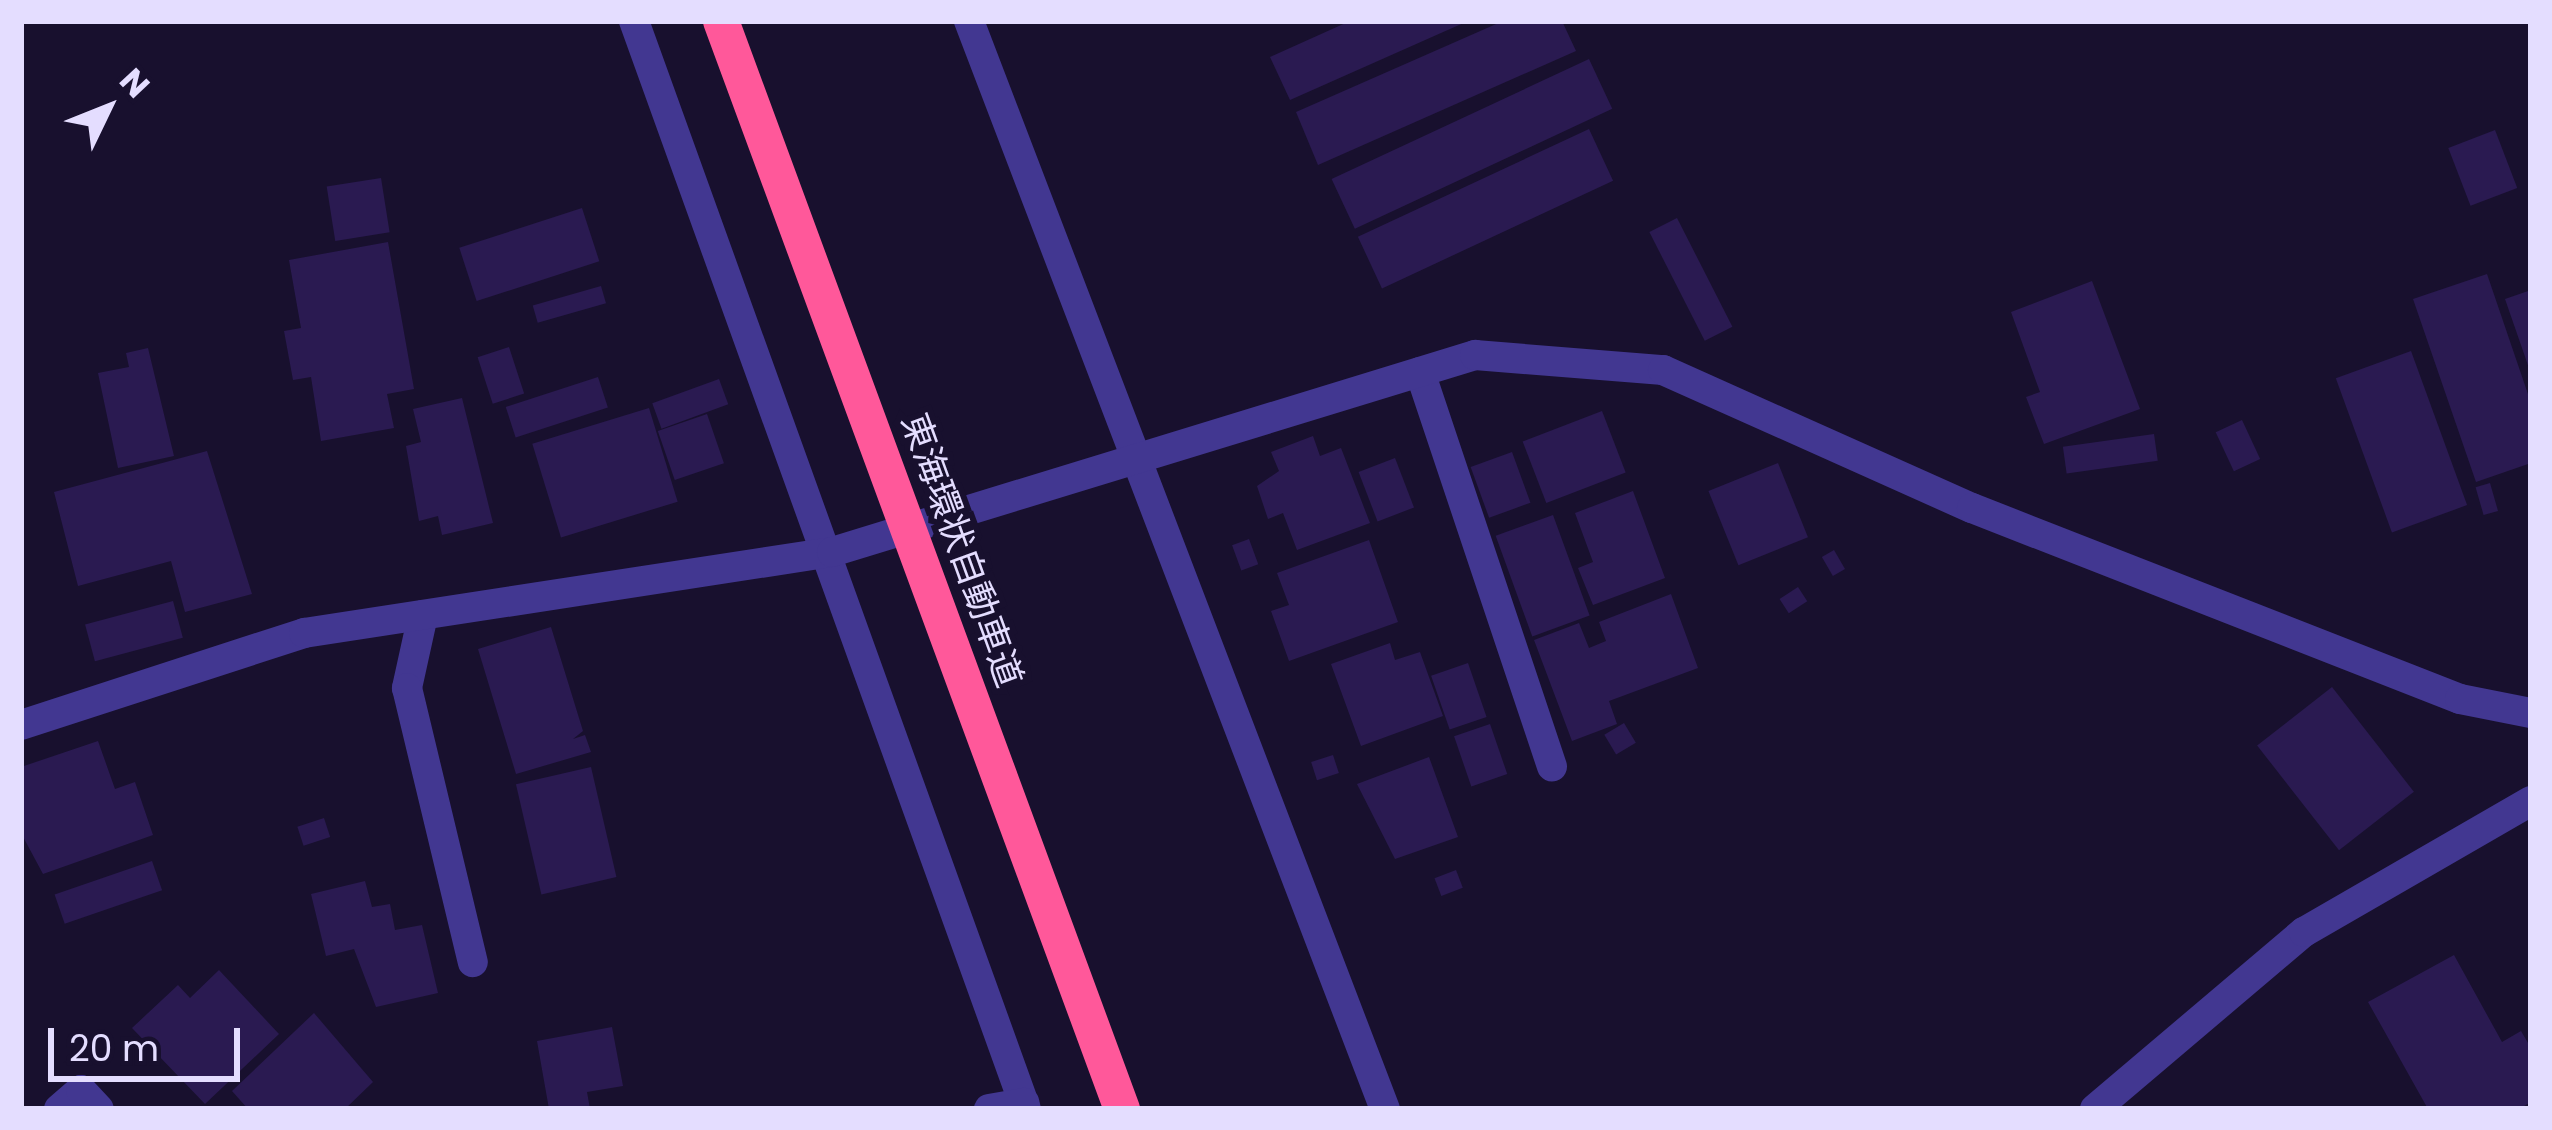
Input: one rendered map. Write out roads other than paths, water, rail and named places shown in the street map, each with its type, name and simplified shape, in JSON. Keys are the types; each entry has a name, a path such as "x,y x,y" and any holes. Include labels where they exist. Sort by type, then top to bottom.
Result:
{"highway":[{"name":"東海環状自動車道","path":"721,21 1122,1109"}],"street":[{"path":"634,21 832,552 1025,1106 989,1109"},
{"path":"969,21 1140,459 1384,1109"},
{"path":"21,725 304,633 832,552 1475,355 1663,370 1972,508 2461,699 2531,713"},
{"path":"1420,372 1552,767"},
{"path":"423,615 407,688 473,962"},
{"path":"2095,1109 2304,932 2531,801"},
{"path":"59,1109 81,1090 99,1109"}]}
